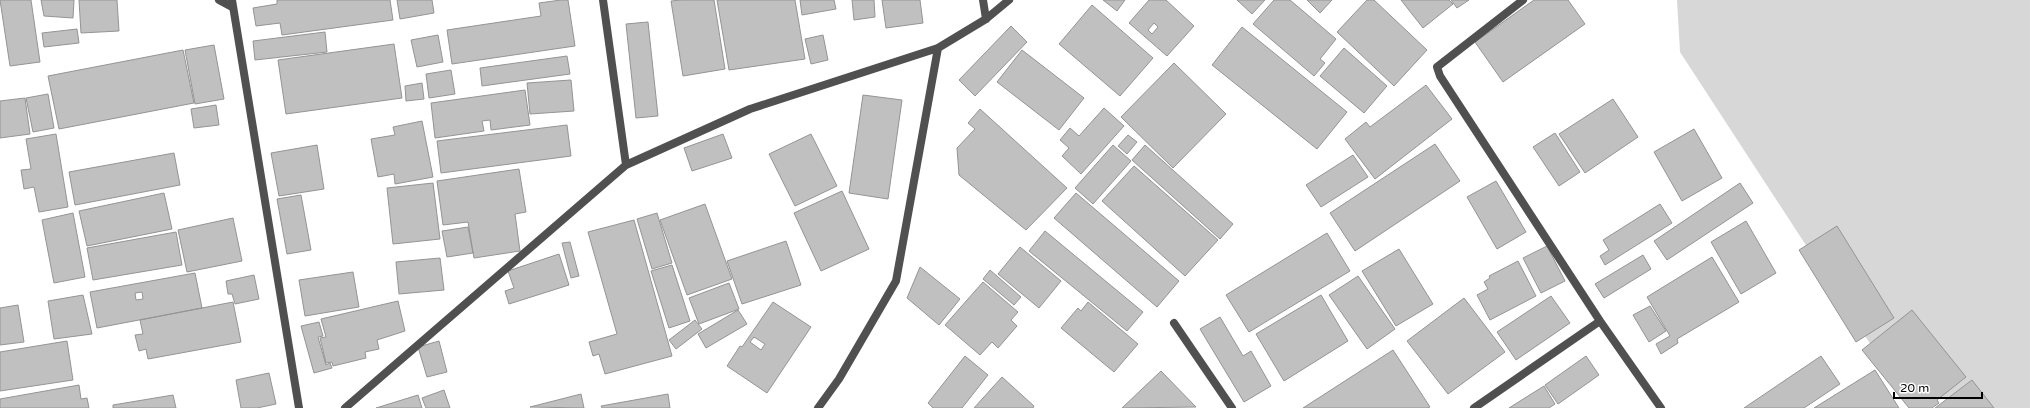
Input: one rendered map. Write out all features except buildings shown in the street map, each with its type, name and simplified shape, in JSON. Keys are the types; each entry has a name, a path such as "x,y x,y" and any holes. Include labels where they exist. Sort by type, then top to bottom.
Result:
{"street":[{"path":"220,0 232,3 299,408"},
{"path":"603,0 626,165"},
{"path":"983,0 986,19"},
{"path":"345,408 626,165 750,109 938,48 986,19 1009,0"},
{"path":"1523,0 1437,67 1440,76 1600,321 1661,408"},
{"path":"818,408 840,379 896,281 938,48"},
{"path":"1474,408 1600,321"},
{"path":"1174,323 1232,408"}],"shaded area":[{"path":"1677,0 2030,0 2030,408 1958,408 1871,345 1680,52"}]}
